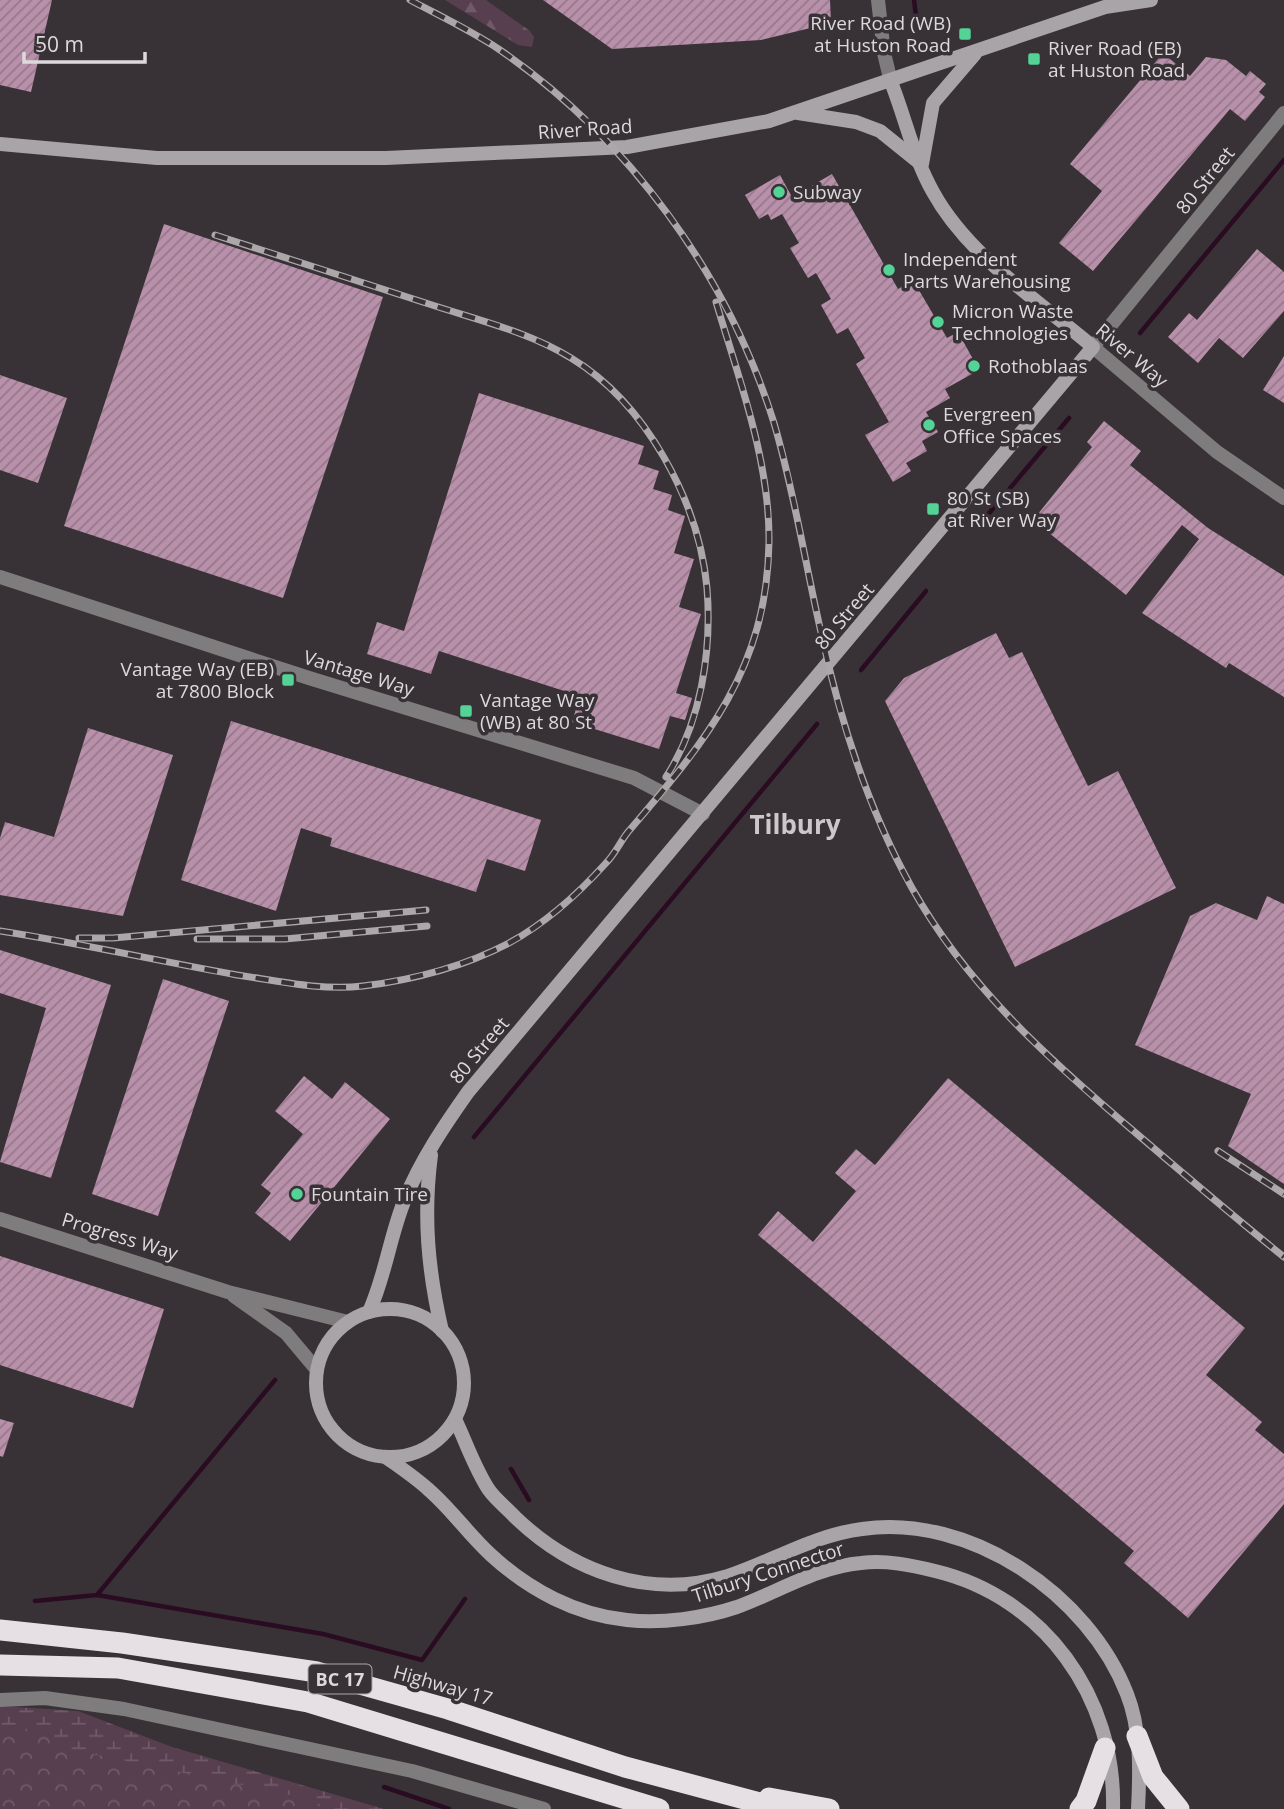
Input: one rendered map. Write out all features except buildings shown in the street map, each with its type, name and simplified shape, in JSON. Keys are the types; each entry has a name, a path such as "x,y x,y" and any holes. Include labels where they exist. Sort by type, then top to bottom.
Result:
{"highway":[{"name":"Highway 17","path":"0,1630 122,1643 317,1672 448,1709 669,1780 782,1809"},
{"name":"BC 17","path":"0,1665 118,1668 308,1702 659,1809"},
{"path":"1137,1736 1153,1777 1179,1809"},
{"path":"1080,1809 1086,1801 1105,1748"},
{"path":"669,1780 829,1809"}],"street":[{"path":"878,0 884,54 891,82"},
{"name":"River Road","path":"0,144 158,158 386,158 627,147 761,123 891,82 1105,7 1151,0"},
{"path":"796,113 856,122 880,131 922,165 933,103 976,52"},
{"name":"River Way","path":"891,82 933,192 981,252 1217,452 1284,498"},
{"name":"80 Street","path":"369,1312 384,1278 404,1200 432,1143 468,1092 1093,347 1284,113"},
{"name":"Vantage Way","path":"0,578 519,744 634,778 703,814"},
{"name":"80 Street","path":"432,1143 426,1199 426,1237 442,1331"},
{"name":"Progress Way","path":"0,1219 228,1292 348,1322"},
{"name":"Progress Way","path":"228,1292 286,1333 317,1370"},
{"path":"369,1312 408,1312 426,1319 442,1331 453,1345 461,1364 462,1399 455,1419 429,1447 410,1455 387,1458 360,1452 341,1439 326,1422 317,1401 317,1370 323,1350 348,1322 369,1312"},
{"name":"Tilbury Connector","path":"455,1419 490,1492 523,1524 557,1552 596,1572 640,1584 684,1585 727,1576 816,1540 863,1528 907,1528 958,1539 1007,1559 1054,1593 1080,1618 1109,1656 1128,1695 1137,1736 1138,1809"},
{"name":"Tilbury Connector","path":"387,1458 429,1489 491,1555 533,1588 577,1610 628,1620 685,1619 736,1607 822,1572 861,1563 903,1563 987,1588 1023,1611 1055,1642 1081,1676 1096,1711 1105,1748 1114,1789 1113,1809"},
{"path":"0,1700 45,1698 124,1709 412,1771 544,1809"}],"green space":[{"path":"445,0 486,0 530,31 534,37 532,47 518,45"},
{"path":"0,1706 78,1711 172,1747 384,1809 0,1809"},
{"path":"38,1730 59,1747 299,1797 334,1809 0,1809 0,1733"}],"waterway":[{"path":"914,0 917,24"},
{"path":"1140,333 1284,160"},
{"path":"985,518 1069,418"},
{"path":"861,670 926,591"},
{"path":"474,1137 817,724"},
{"path":"35,1601 97,1595 275,1380"},
{"path":"511,1469 529,1500"},
{"path":"97,1595 323,1634 422,1660 465,1599"},
{"path":"384,1787 449,1809"}],"railway":[{"path":"410,0 500,50 547,85 631,168 668,214 701,263 730,315 754,368 774,423 831,673 858,768 897,859 934,924 985,991 1043,1050 1105,1107 1284,1257"},
{"path":"215,235 521,334 571,358 598,377 623,401 645,428 680,489 693,522 707,588 708,637 702,686 688,734 666,777"},
{"path":"0,931 237,975 300,985 347,987 419,976 475,959 523,935 561,907 609,859 706,734 744,666 757,628 766,587 768,512 752,421 716,302"},
{"path":"79,938 113,938 426,910"},
{"path":"197,939 285,939 427,926"},
{"path":"1218,1151 1284,1194"}],"place":[{"name":"River Road (WB) at Huston Road","path":"965,34"},
{"name":"River Road (EB) at Huston Road","path":"1034,59"},
{"name":"Subway","path":"779,192"},
{"name":"Independent Parts Warehousing","path":"889,270"},
{"name":"Micron Waste Technologies","path":"938,322"},
{"name":"Rothoblaas","path":"974,366"},
{"name":"Evergreen Office Spaces","path":"929,425"},
{"name":"80 St (SB) at River Way","path":"933,509"},
{"name":"Vantage Way (EB) at 7800 Block","path":"288,680"},
{"name":"Vantage Way (WB) at 80 St","path":"466,711"},
{"name":"Fountain Tire","path":"297,1194"}],"district":[{"name":"Tilbury","path":"795,824"}]}
